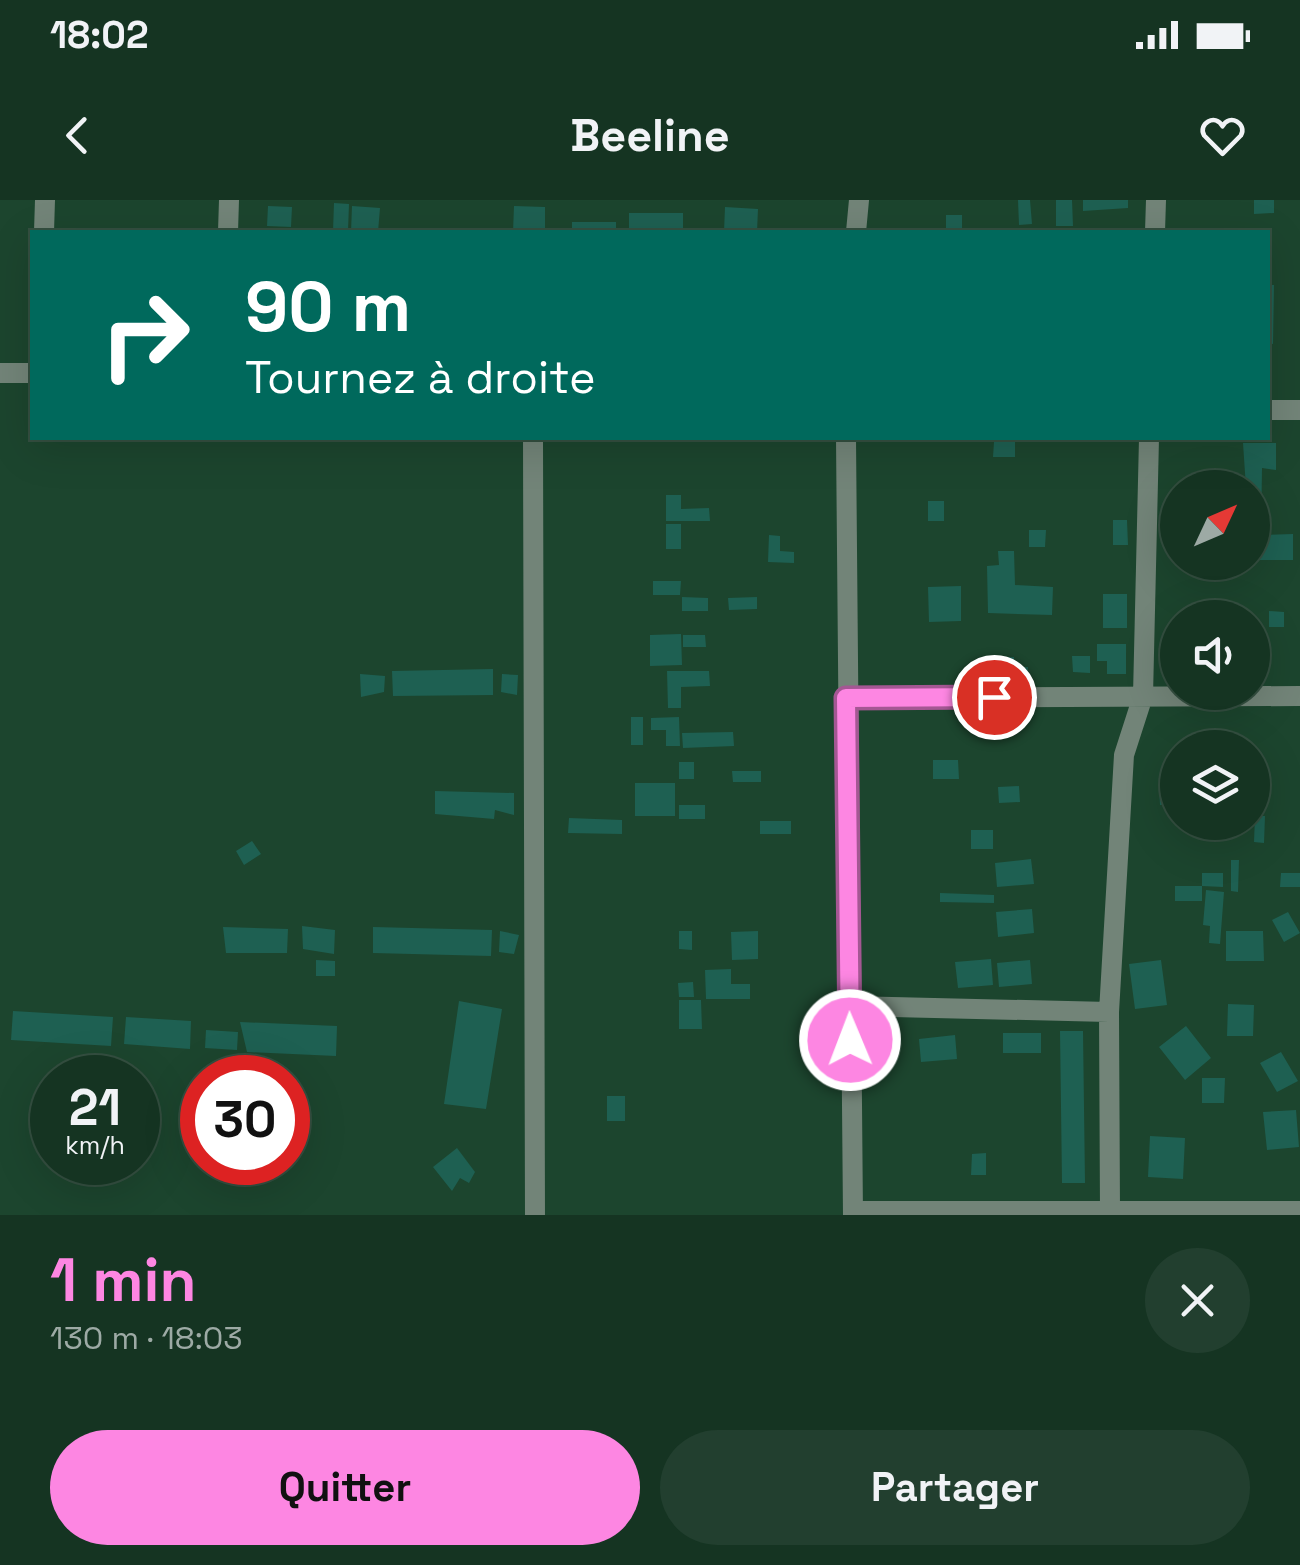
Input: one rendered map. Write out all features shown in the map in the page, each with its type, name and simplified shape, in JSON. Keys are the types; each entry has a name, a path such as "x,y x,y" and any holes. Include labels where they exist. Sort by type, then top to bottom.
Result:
{"street":[{"path":"44,230 45,200"},
{"path":"228,230 229,200"},
{"path":"856,230 858,200"},
{"path":"1155,230 1156,200"},
{"path":"0,373 30,374"},
{"path":"1270,410 1300,410"},
{"path":"534,440 535,1215"},
{"path":"846,440 853,1213 1300,1211"},
{"path":"1110,1210 1110,1012 1124,755 1142,696 1150,440"},
{"path":"846,698 1300,696"},
{"path":"850,1006 1110,1012"}],"building":[{"path":"1018,200 1030,200 1032,224 1019,225"},
{"path":"1056,200 1072,200 1073,226 1056,226"},
{"path":"1083,200 1128,200 1128,208 1083,211"},
{"path":"1254,200 1274,200 1274,213 1254,214"},
{"path":"334,203 349,204 348,230 333,230"},
{"path":"268,206 292,207 291,227 267,226"},
{"path":"352,206 380,208 378,230 351,230"},
{"path":"514,206 545,207 545,230 513,230"},
{"path":"725,207 758,209 757,230 724,230"},
{"path":"629,213 683,213 683,230 629,230"},
{"path":"946,215 962,215 962,230 946,230"},
{"path":"572,222 616,222 616,230 572,230"},
{"path":"1270,285 1274,285 1273,344 1270,343"},
{"path":"994,442 1015,442 1015,457 993,457"},
{"path":"1243,443 1276,443 1276,470 1245,470"},
{"path":"666,495 681,495 681,509 709,508 710,521 666,521"},
{"path":"928,501 944,501 944,521 928,521"},
{"path":"1113,520 1127,520 1128,545 1113,545"},
{"path":"666,524 681,524 681,549 666,549"},
{"path":"1029,530 1046,530 1045,547 1029,547"},
{"path":"1293,534 1293,560 1270,560 1270,535"},
{"path":"769,535 780,536 780,551 794,552 794,563 768,562"},
{"path":"998,551 1014,551 1015,585 1053,587 1052,615 988,613 987,566 999,565"},
{"path":"653,581 681,581 680,595 653,595"},
{"path":"961,586 961,621 929,622 928,587"},
{"path":"1103,594 1127,594 1127,628 1103,628"},
{"path":"682,597 708,598 708,611 682,611"},
{"path":"757,597 757,609 729,610 728,598"},
{"path":"1270,611 1284,612 1284,627 1270,627"},
{"path":"681,634 682,665 650,666 650,635"},
{"path":"683,635 705,635 706,647 683,647"},
{"path":"1097,644 1126,644 1126,674 1107,674 1107,661 1097,661"},
{"path":"1072,656 1090,656 1090,673 1073,672"},
{"path":"1003,657 1014,657 1014,667 1028,667 1028,674 1003,675"},
{"path":"493,669 493,695 393,696 392,671"},
{"path":"667,671 709,671 710,686 681,687 681,708 668,708"},
{"path":"360,674 385,676 384,692 361,697"},
{"path":"502,674 518,675 517,695 501,692"},
{"path":"631,717 643,717 643,745 631,745"},
{"path":"679,717 680,746 666,746 666,730 651,730 651,718"},
{"path":"733,732 734,746 683,748 682,733"},
{"path":"933,760 958,760 959,779 933,779"},
{"path":"679,762 694,762 694,779 679,779"},
{"path":"732,771 761,771 761,782 733,782"},
{"path":"635,783 675,783 675,816 635,816"},
{"path":"1019,786 1020,802 999,803 998,787"},
{"path":"435,791 514,793 514,815 495,810 494,819 435,814"},
{"path":"679,805 705,805 705,819 679,819"},
{"path":"569,818 622,820 622,834 568,833"},
{"path":"760,821 791,821 791,834 760,834"},
{"path":"971,830 993,830 993,849 971,849"},
{"path":"252,841 261,854 244,865 236,851"},
{"path":"1031,859 1034,884 997,887 995,863"},
{"path":"1231,860 1239,860 1238,892 1231,891"},
{"path":"1202,873 1223,873 1223,887 1202,886"},
{"path":"1281,873 1300,873 1300,887 1280,887"},
{"path":"1175,886 1202,886 1202,901 1175,901"},
{"path":"1206,890 1224,892 1220,944 1209,943 1210,926 1203,925"},
{"path":"940,893 994,895 994,903 940,902"},
{"path":"1032,909 1034,933 998,937 996,912"},
{"path":"1288,912 1300,933 1284,942 1272,920"},
{"path":"302,926 335,930 334,954 303,949"},
{"path":"223,927 288,929 287,953 226,953"},
{"path":"373,927 492,930 491,956 373,953"},
{"path":"500,931 519,935 514,954 499,952"},
{"path":"679,931 692,931 692,950 679,949"},
{"path":"758,931 758,959 732,960 731,932"},
{"path":"1226,931 1263,931 1264,961 1226,961"},
{"path":"991,959 993,985 958,988 955,962"},
{"path":"316,960 335,961 335,976 316,976"},
{"path":"1030,960 1032,984 999,987 997,963"},
{"path":"1161,960 1167,1005 1135,1009 1129,964"},
{"path":"731,969 731,984 750,984 750,999 706,999 705,970"},
{"path":"693,982 694,997 679,997 678,983"},
{"path":"679,1000 701,1000 702,1029 679,1029"},
{"path":"459,1001 502,1009 486,1109 444,1104"},
{"path":"1228,1004 1254,1005 1253,1036 1227,1036"},
{"path":"13,1011 113,1017 111,1046 11,1040"},
{"path":"126,1017 191,1021 190,1049 124,1044"},
{"path":"240,1022 337,1026 336,1056 247,1052"},
{"path":"1186,1026 1211,1058 1185,1080 1159,1047"},
{"path":"206,1030 238,1032 237,1050 205,1048"},
{"path":"1060,1031 1083,1031 1085,1183 1062,1183"},
{"path":"1003,1033 1041,1033 1041,1053 1003,1053"},
{"path":"955,1035 957,1059 921,1062 919,1039"},
{"path":"1281,1052 1298,1081 1277,1092 1260,1063"},
{"path":"1202,1078 1225,1078 1224,1103 1202,1103"},
{"path":"607,1096 625,1096 625,1121 607,1121"},
{"path":"1296,1110 1299,1147 1267,1150 1263,1112"},
{"path":"1150,1136 1185,1138 1183,1179 1148,1177"},
{"path":"457,1148 475,1172 469,1183 460,1178 452,1191 433,1167"},
{"path":"986,1153 986,1175 971,1175 972,1154"}],"route":[{"path":"850,1040 846,698 994,697"}]}
